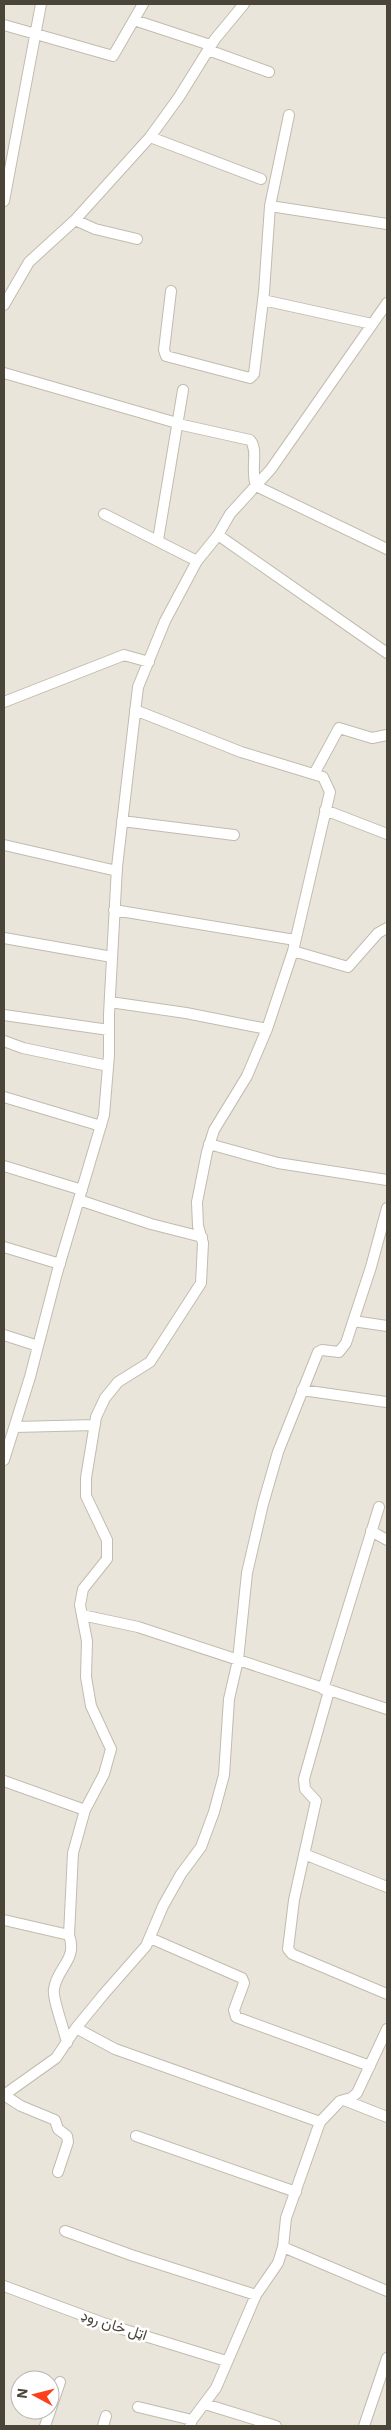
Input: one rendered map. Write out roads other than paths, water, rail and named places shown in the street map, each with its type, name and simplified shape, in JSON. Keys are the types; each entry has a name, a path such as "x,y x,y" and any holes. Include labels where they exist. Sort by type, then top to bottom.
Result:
{"street":[{"path":"4,200 41,4"},
{"path":"4,25 113,56 143,4"},
{"path":"4,305 29,262 75,220 150,137 179,96 209,48 244,4"},
{"path":"134,20 270,72"},
{"path":"171,291 164,350 166,356 250,378 254,374 263,300 270,206 289,115"},
{"path":"150,137 261,179"},
{"path":"270,206 387,224"},
{"path":"75,220 95,229 137,239"},
{"path":"263,300 372,324"},
{"path":"4,1460 104,1115 117,871 138,687 165,621 197,562 218,535 230,514 271,469 387,303"},
{"path":"4,373 177,424 250,440 255,449 252,476 256,486 387,549"},
{"path":"158,540 183,390"},
{"path":"104,514 158,540 197,562"},
{"path":"218,535 387,653"},
{"path":"4,702 124,655 149,662"},
{"path":"67,2043 53,1992 58,1978 67,1964 73,1945 69,1934 73,1853 85,1810 104,1774 111,1749 91,1706 86,1677 87,1641 80,1606 83,1589 106,1559 107,1551 107,1540 88,1504 86,1496 86,1478 95,1425 105,1398 118,1382 150,1362 201,1283 203,1252 202,1237 198,1226 197,1202 209,1144 214,1130 247,1076 267,1029 293,951 330,792 323,777 242,752 135,710"},
{"path":"314,774 339,728 372,738 387,735"},
{"path":"325,810 387,834"},
{"path":"122,821 234,835"},
{"path":"4,845 117,871"},
{"path":"114,910 295,940"},
{"path":"293,951 348,967 378,933 387,928"},
{"path":"4,938 112,956"},
{"path":"110,1002 186,1013 267,1029"},
{"path":"4,1014 110,1030"},
{"path":"4,1041 23,1048 108,1066"},
{"path":"4,1097 101,1126"},
{"path":"209,1144 278,1163 387,1180"},
{"path":"4,1166 151,1224 202,1237"},
{"path":"58,2172 68,2142 67,2136 58,2130 55,2120 22,2106 4,2095 56,2058 76,2028 143,1951 163,1906 181,1874 201,1847 214,1812 224,1775 229,1699 238,1660 247,1573 263,1504 278,1452 318,1352 322,1350 341,1350 371,1267 387,1208"},
{"path":"4,1247 60,1264"},
{"path":"353,1321 387,1326"},
{"path":"4,1335 38,1346"},
{"path":"302,1390 386,1402"},
{"path":"15,1427 95,1425"},
{"path":"379,1507 326,1690 304,1779 306,1788 316,1801 294,1900 288,1944 290,1952 387,1994"},
{"path":"371,1531 387,1540"},
{"path":"82,1615 138,1627 387,1709"},
{"path":"4,1782 85,1810"},
{"path":"304,1854 387,1887"},
{"path":"4,1920 69,1934"},
{"path":"150,1938 242,1978 244,1983 234,2010 236,2017 370,2066"},
{"path":"76,2028 115,2049 320,2122"},
{"path":"138,2407 191,2423 216,2388 226,2360 256,2296 278,2263 284,2247 286,2218 320,2122 340,2101 357,2093 387,2029"},
{"path":"344,2100 387,2118"},
{"path":"136,2136 296,2192"},
{"path":"65,2231 256,2296"},
{"path":"284,2247 387,2291"},
{"name":"اټل خان روډ","path":"4,2286 106,2324 226,2360"},
{"path":"364,2426 387,2358"},
{"path":"205,2404 276,2426"},
{"path":"103,2426 106,2416"}]}
